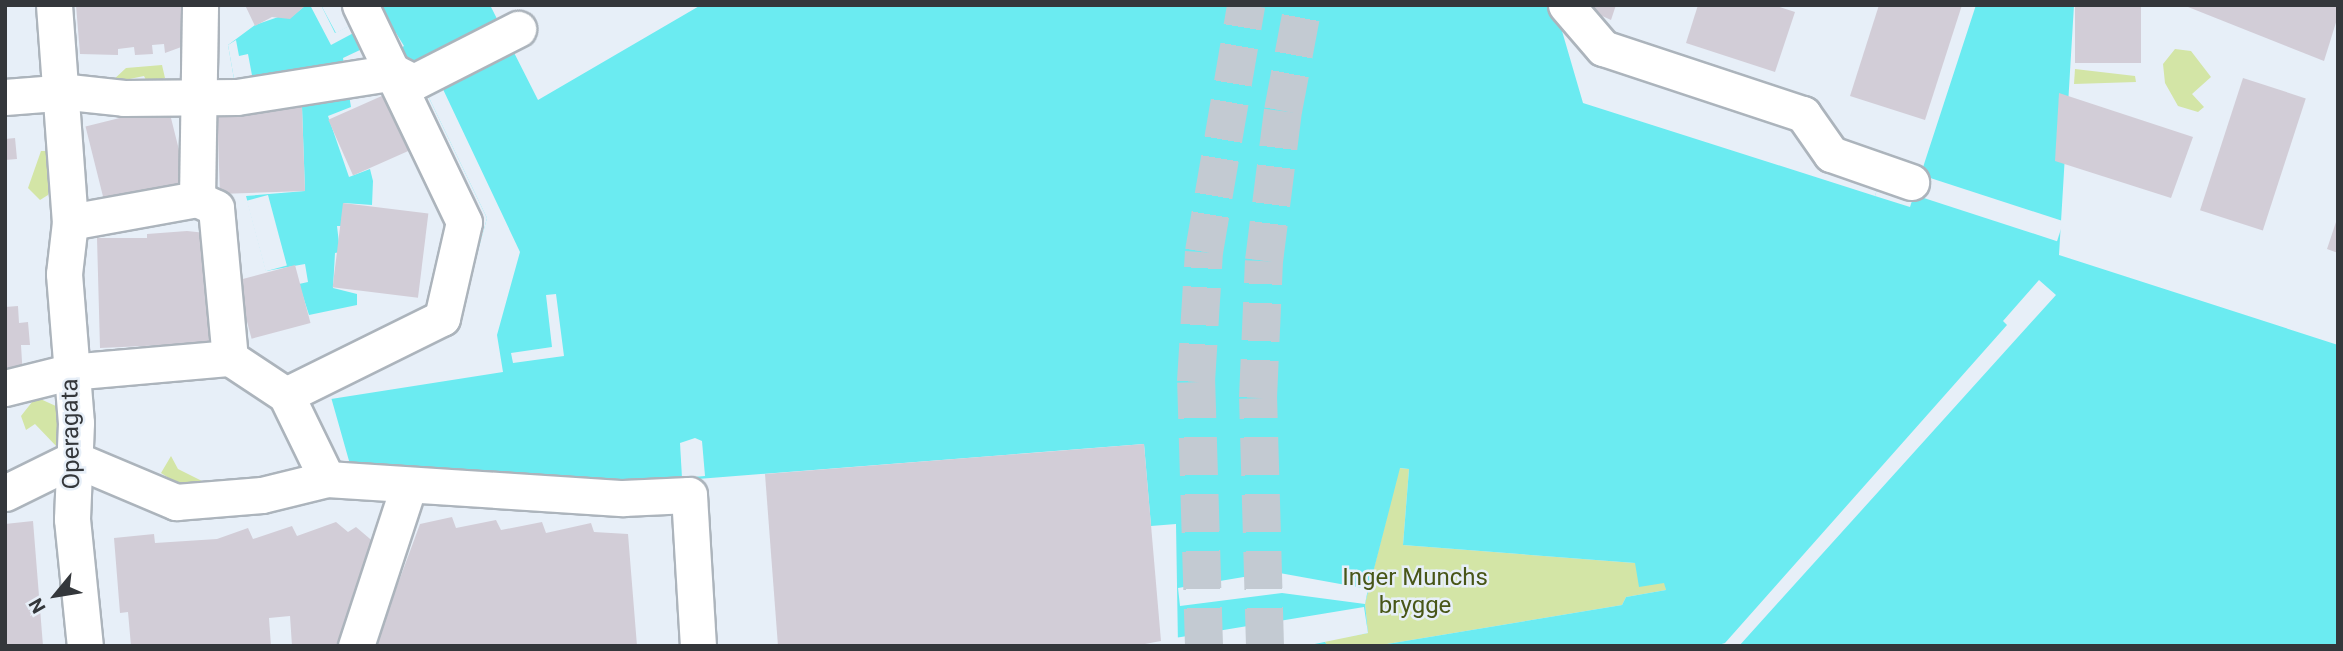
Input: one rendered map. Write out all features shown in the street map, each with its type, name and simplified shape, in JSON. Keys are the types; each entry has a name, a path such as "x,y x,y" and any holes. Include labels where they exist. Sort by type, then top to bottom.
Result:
{"street":[{"name":"Operagata","path":"54,5 70,222 64,274 74,459 72,519 80,571 85,646"},
{"path":"197,199 200,5"},
{"path":"1566,5 1602,48 1803,114 1830,154 1911,182"},
{"path":"286,395 385,351 442,317 464,222 449,164 407,76 369,24"},
{"path":"5,97 60,93 237,97 346,79 407,76 518,29"},
{"path":"70,222 197,199 216,208 230,359"},
{"path":"5,388 70,358 230,359 286,395 327,479"},
{"path":"5,493 74,459 176,502 262,495 327,479 623,498 690,495 698,646"},
{"path":"356,646 409,485"}],"green space":[{"path":"2175,49 2191,51 2211,77 2192,94 2204,107 2198,112 2178,106 2165,83 2163,64"},
{"path":"162,65 165,78 148,84 144,76 110,83 126,68"},
{"path":"2075,69 2135,76 2136,82 2074,84"},
{"path":"41,151 47,151 51,179 48,195 40,200 28,188"},
{"path":"36,397 69,412 58,448 35,424 26,430 21,416"},
{"path":"171,456 178,469 206,483 192,493 161,473"},
{"name":"Inger Munchs brygge","path":"1399,468 1409,469 1403,545 1635,563 1665,582 1666,590 1626,597 1622,605 1375,646 1328,646 1324,641 1368,633 1365,604"}],"water":[{"path":"306,5 321,5 336,33 357,22 372,5 490,5 538,100 701,5 1554,5 1565,10 1583,54 1795,122 1878,186 1875,196 1910,207 1976,5 2074,5 2059,255 2338,345 2338,646 1375,646 1622,605 1626,597 1666,590 1664,583 1639,587 1635,563 1403,545 1409,469 1400,468 1365,604 1368,633 1324,641 1328,646 1178,646 1176,524 1151,526 1144,444 622,485 353,475 327,383 458,325 487,218 417,73 398,50 404,46 396,33 343,58 351,107 328,116 349,177 370,169 373,181 372,205 344,203 342,226 337,226 340,252 335,253 333,288 357,294 357,305 309,315 299,284 308,282 305,264 266,271 246,196 305,191 302,107 239,107 228,45 255,25 287,14 290,18"}],"pier":[{"path":"310,5 321,5 335,33 357,22 361,29 331,45"},
{"path":"1555,7 1565,10 1583,54 1795,122 1878,186 1875,196 1583,103"},
{"path":"236,40 239,56 248,54 254,86 239,107 228,45"},
{"path":"432,66 520,252 497,335 503,372 331,399 327,383 458,325 487,218 417,73"},
{"path":"1918,174 2064,221 2057,241 1912,194"},
{"path":"268,195 287,266 266,271 247,201"},
{"path":"2039,280 2056,295 1739,646 1715,646 1725,643 2007,325 2003,321"},
{"path":"556,294 564,356 513,363 511,353 552,347 546,295"},
{"path":"695,438 702,441 705,476 682,478 680,443"},
{"path":"1274,572 1368,589 1365,604 1282,593 1180,606 1178,588"},
{"path":"1364,607 1368,633 1305,646 1175,646 1174,638"}],"building":[{"path":"76,5 185,5 184,46 165,53 164,44 152,45 153,54 135,55 134,47 118,49 118,55 80,54"},
{"path":"245,5 306,5 290,19 272,17 255,26"},
{"path":"1578,5 1616,5 1611,20"},
{"path":"1698,5 1773,5 1795,12 1775,72 1686,43"},
{"path":"1879,5 1962,5 1925,120 1850,96"},
{"path":"2075,5 2141,5 2141,63 2075,63"},
{"path":"2183,5 2338,5 2338,16 2324,61"},
{"path":"2243,78 2306,98 2263,231 2200,210"},
{"path":"2059,93 2193,137 2171,198 2055,161"},
{"path":"384,95 409,151 353,176 328,120"},
{"path":"168,106 188,188 106,208 86,127"},
{"path":"235,107 302,107 305,191 220,194 217,110"},
{"path":"15,138 17,159 5,160 5,139"},
{"path":"343,203 428,213 418,298 333,287"},
{"path":"2338,219 2338,253 2327,249"},
{"path":"187,231 206,233 202,246 203,266 208,265 210,343 100,348 97,238 147,238 147,234"},
{"path":"295,265 311,323 252,339 236,281"},
{"path":"18,306 19,323 28,322 30,345 21,345 23,378 5,380 5,307"},
{"path":"1144,444 1161,641 1134,646 778,646 765,474"},
{"path":"452,517 456,528 496,520 501,530 542,522 546,533 591,523 594,532 628,534 637,646 375,646 420,524"},
{"path":"33,521 43,646 5,646 5,524"},
{"path":"336,522 348,532 356,527 376,544 339,646 292,646 290,616 269,618 271,646 131,646 128,612 120,613 114,538 154,534 155,543 217,539 248,528 253,539 292,526 297,536"}],"tunnel":[{"path":"1204,646 1196,382 1204,252 1246,5"},
{"path":"1265,646 1258,398 1264,261 1283,111 1303,5"}]}
